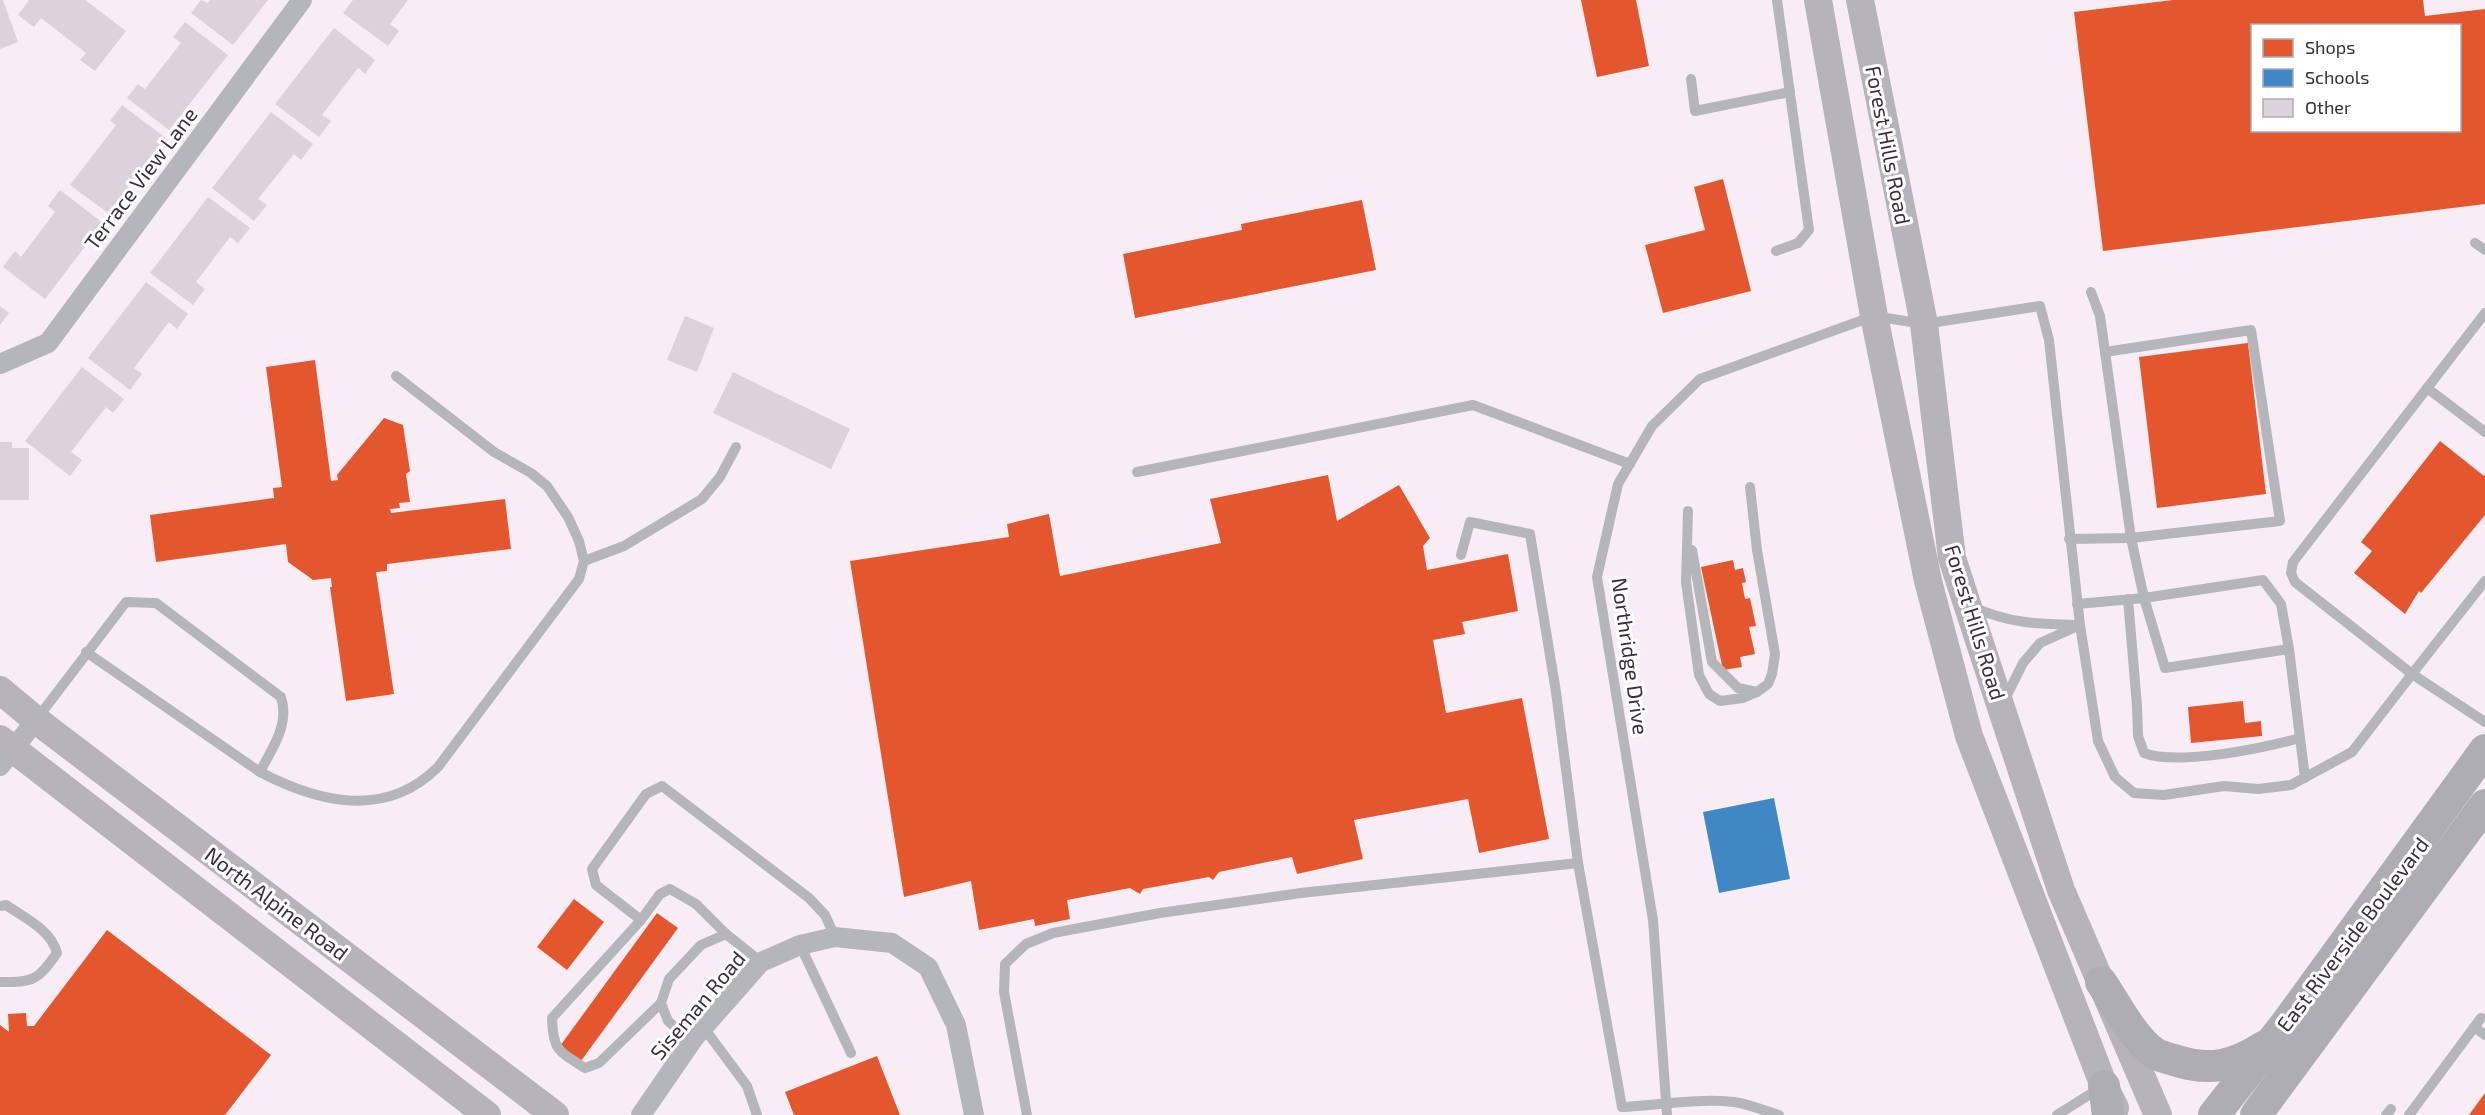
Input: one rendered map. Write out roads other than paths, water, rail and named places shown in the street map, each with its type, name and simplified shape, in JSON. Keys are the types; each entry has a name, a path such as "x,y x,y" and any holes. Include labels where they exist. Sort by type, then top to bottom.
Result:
{"main road":[{"name":"East Riverside Boulevard","path":"2214,1115 2431,828 2485,750"},
{"name":"East Riverside Boulevard","path":"2261,1110 2485,804"},
{"path":"2101,982 2140,1040 2154,1053 2185,1064 2208,1068 2243,1060 2271,1042"}],"street":[{"name":"Terrace View Lane","path":"0,364 48,343 302,0"},
{"name":"Forest Hills Road","path":"1818,0 1874,316 1928,581 1969,736 2106,1101 2118,1115"},
{"name":"Forest Hills Road","path":"1860,0 1924,324 1953,558 2061,890 2158,1115"},
{"name":"North Alpine Road","path":"0,690 36,720 555,1115"},
{"path":"4,752 36,720"},
{"name":"North Alpine Road","path":"4,752 487,1115"},
{"name":"Siseman Road","path":"641,1115 698,1035 762,962 800,945 835,937 892,943 928,967 956,1025 974,1115"}],"lane":[{"path":"1776,251 1798,243 1809,230 1777,0"},
{"path":"1691,79 1695,111 1790,92"},
{"path":"2475,243 2485,250"},
{"path":"2091,292 2100,316 2131,538 2144,598 2165,668 2289,649"},
{"path":"1874,316 1924,324 2040,306 2049,340 2079,625 2098,741 2115,777 2134,792 2164,795 2224,786 2258,789 2292,785 2352,752 2485,581"},
{"path":"2485,313 2293,562 2291,573 2295,582 2412,674 2485,722"},
{"name":"Northridge Drive","path":"1667,1110 1653,920 1597,577 1618,484 1652,426 1700,379 1874,316"},
{"path":"2069,539 2131,538 2280,521 2251,330 2105,352"},
{"path":"86,652 260,772 284,784 343,801 377,800 404,793 424,781 438,767 579,579 584,561 579,541 568,517 547,486 531,473 495,452 396,376"},
{"path":"2427,388 2485,432"},
{"path":"1137,472 1473,405 1630,464"},
{"path":"584,561 624,546 702,498 720,477 736,447"},
{"path":"1750,487 1757,550 1775,654 1773,674 1768,684 1757,692 1743,698 1720,701 1709,694 1699,675 1686,582 1688,512 1695,574 1712,662 1738,688 1757,692"},
{"path":"1461,555 1470,522 1530,534 1556,692 1578,864 1623,1111 1667,1110 1704,1100 1737,1102 1779,1115"},
{"path":"2077,604 2144,598 2263,580 2281,604 2305,778"},
{"path":"2128,599 2138,736 2144,753 2159,759 2183,757 2242,751 2300,738"},
{"path":"36,720 126,602 156,603 281,698 285,710 284,726 260,772"},
{"path":"1968,605 1996,617 2024,623 2079,625"},
{"path":"2001,706 2023,663 2040,643 2079,625"},
{"path":"641,920 596,885 592,869 646,794 662,786 810,898 825,915 835,937"},
{"path":"1028,1115 1004,992 1005,964 1026,944 1053,933 1172,911 1301,893 1578,864"},
{"path":"726,934 701,945 669,979 661,1003 599,1063 585,1068 564,1055 553,1041 552,1018 641,920 660,894 670,889 696,904 726,934 762,962"},
{"path":"0,906 6,905 42,929 54,943 57,953 41,976 23,982 0,982"},
{"path":"800,945 852,1053"},
{"path":"661,1003 668,1022 698,1035 747,1086 757,1115"},
{"path":"2409,1115 2481,1018"},
{"path":"2474,1027 2485,1035"},
{"path":"2057,1115 2106,1101"}]}
